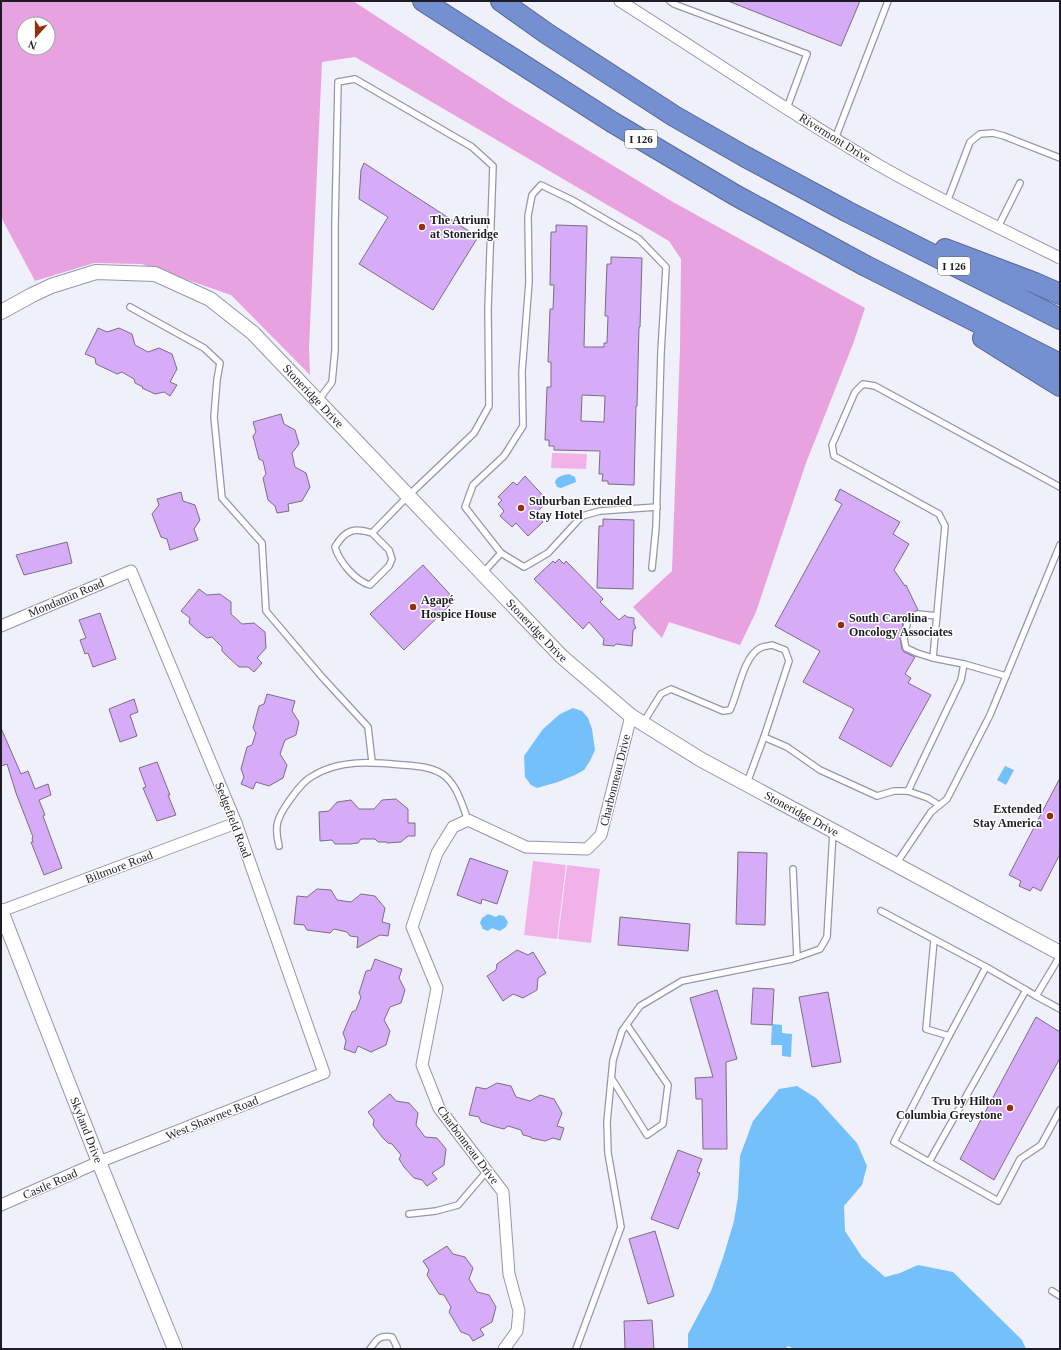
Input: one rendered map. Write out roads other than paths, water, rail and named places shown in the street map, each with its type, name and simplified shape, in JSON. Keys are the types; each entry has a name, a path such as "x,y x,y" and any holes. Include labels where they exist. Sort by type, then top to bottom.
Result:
{"highway":[{"name":"I 126","path":"423,1 612,122 735,195 866,266 1060,364"},
{"name":"I 126","path":"501,1 546,33 674,116 744,156 848,212 1060,319"},
{"path":"848,212 1035,282 1060,294"},
{"path":"866,266 1060,386"}],"street":[{"name":"Rivermont Drive","path":"620,1 835,139 882,167 947,202 1060,258"},
{"name":"Stoneridge Drive","path":"1,312 51,286 96,272 155,274 210,299 253,333 561,656 631,716 700,759 1060,954"},
{"name":"Mondamin Road","path":"1,626 131,571"},
{"name":"Sedgefield Road","path":"131,571 236,824 324,1073"},
{"name":"Charbonneau Drive","path":"504,1349 517,1331 519,1311 509,1274 503,1192 439,1108 422,1065 437,988 412,927 437,853 453,827 468,820 526,847 587,849 601,835 631,716"},
{"name":"Biltmore Road","path":"1,911 236,824"},
{"name":"Skyland Drive","path":"1,911 99,1162 175,1349"},
{"name":"West Shawnee Road","path":"99,1162 324,1073"},
{"name":"Castle Road","path":"1,1205 99,1162"}],"lane":[{"path":"670,1 674,4 807,54 787,108"},
{"path":"835,139 888,1"},
{"path":"318,401 332,382 335,350 335,226 338,82 355,79 472,147 493,166 488,309 489,406 474,433 408,496 372,533"},
{"path":"947,202 970,142 980,134 992,133 1004,136 1060,158"},
{"path":"998,228 1020,183"},
{"path":"652,568 656,508 661,352 666,267 638,239 572,200 541,185 532,195 528,216 529,282 522,372 523,426 504,456 473,485 465,507 501,553 524,567 548,553 582,516 600,511 656,508"},
{"path":"130,307 204,348 220,363 216,380 214,418 222,498 262,543 266,611 322,677 368,727 372,762"},
{"path":"933,658 945,526 939,514 834,456 832,445 856,392 863,384 875,386 1060,487"},
{"path":"362,530 372,533 389,550 392,559 389,566 370,584 364,583 347,568 338,556 335,547 341,537 350,531 362,530"},
{"path":"896,864 931,812 947,799 990,715 1060,545"},
{"path":"482,574 501,553"},
{"path":"937,616 918,614 908,620 904,639 906,648 933,658 964,664 1006,676"},
{"path":"643,723 661,694 670,689 723,711 730,710 749,659 759,648 772,645 785,650 789,661 764,737 746,784"},
{"path":"908,791 961,680 964,664"},
{"path":"764,737 787,747 820,770 877,796 894,791 908,791 928,798 939,805"},
{"path":"279,846 276,834 276,824 280,813 295,793 310,777 319,772 352,763 372,762 419,766 433,769 445,776 453,785 460,797 468,820"},
{"path":"576,1349 621,1227 608,1153 607,1122 613,1060 622,1031 640,1006 682,981 797,957 820,949 827,937 833,830"},
{"path":"793,869 797,957"},
{"path":"881,911 986,967 1060,1009"},
{"path":"934,940 926,1029 949,1036"},
{"path":"1036,996 1060,954"},
{"path":"986,967 894,1142 998,1201 1020,1159 1041,1145 1060,1110"},
{"path":"929,1162 1026,990"},
{"path":"612,1079 647,1135 663,1124 668,1085 626,1025"},
{"path":"409,1214 436,1211 458,1205 487,1171"},
{"path":"1052,1291 1060,1296"},
{"path":"370,1349 376,1340 384,1335 392,1337 396,1349"}],"water":[{"path":"569,474 575,477 576,482 561,488 557,487 555,482 557,478 562,475"},
{"path":"573,708 582,711 588,718 592,729 595,750 584,770 558,782 537,788 531,785 525,777 524,756 543,729 560,714"},
{"path":"1005,766 1014,770 1006,785 997,780"},
{"path":"488,914 496,917 499,915 504,916 508,922 506,927 500,931 492,928 488,931 483,929 480,923 482,918"},
{"path":"772,1024 782,1025 782,1033 792,1034 791,1057 782,1056 782,1045 771,1045"},
{"path":"797,1086 816,1098 857,1143 867,1166 862,1185 844,1206 845,1231 862,1257 885,1277 900,1273 918,1265 953,1272 1022,1340 1026,1349 794,1349 788,1346 785,1349 688,1349 688,1334 711,1291 734,1221 738,1197 740,1156 753,1121 779,1089"}],"place":[{"name":"The Atrium at Stoneridge","path":"422,227"},
{"name":"Suburban Extended Stay Hotel","path":"521,508"},
{"name":"Agapé Hospice House","path":"413,607"},
{"name":"South Carolina Oncology Associates","path":"841,625"},
{"name":"Extended Stay America","path":"1050,816"},
{"name":"Tru by Hilton Columbia Greystone","path":"1010,1108"}]}
